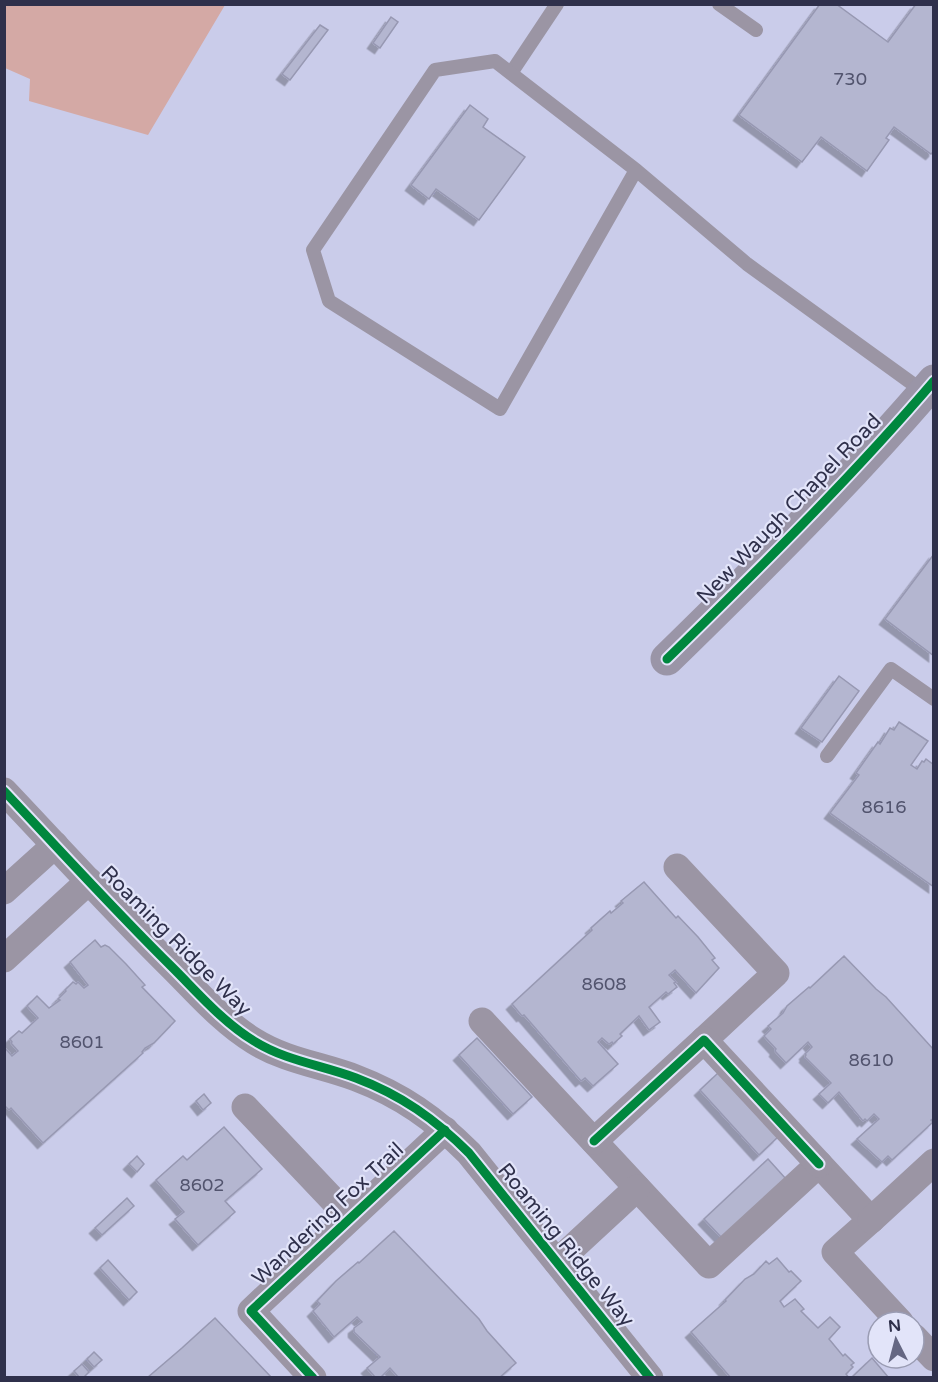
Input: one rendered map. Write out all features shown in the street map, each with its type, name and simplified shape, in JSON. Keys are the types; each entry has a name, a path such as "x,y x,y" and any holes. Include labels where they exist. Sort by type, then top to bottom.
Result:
{"street":[{"name":"New Waugh Chapel Road","path":"667,659 848,477 929,386"},
{"name":"Roaming Ridge Way","path":"4,790 144,940 220,1015 254,1041 299,1062 356,1078 412,1105 445,1130 469,1153 650,1377"},
{"path":"4,891 55,845"},
{"path":"594,1141 776,973 677,867"},
{"name":"Roaming Ridge Way","path":"4,959 89,881"},
{"path":"482,1021 709,1265 819,1164"},
{"path":"704,1040 871,1220"},
{"name":"Wandering Fox Trail","path":"245,1107 350,1218"},
{"name":"Wandering Fox Trail","path":"313,1377 251,1311 445,1130"},
{"path":"889,1310 835,1252 933,1162"},
{"path":"557,1262 637,1188"}],"lane":[{"path":"511,73 557,4"},
{"path":"719,4 756,30"},
{"path":"636,170 500,409 330,301 313,250 435,70 495,61 636,170 747,264 929,386"},
{"path":"827,756 891,669 933,699"}],"shaded area":[{"path":"4,5 225,5 148,135 29,101 30,79 5,68"}],"building":[{"path":"820,4 836,4 888,42 916,4 934,4 934,151 931,154 894,127 886,138 889,140 867,171 821,137 802,162 739,115"},
{"path":"391,17 398,22 380,48 373,43"},
{"path":"320,25 328,30 290,80 282,74"},
{"path":"470,105 488,119 483,127 525,157 479,220 436,189 429,199 411,185"},
{"path":"934,554 934,656 885,619"},
{"path":"839,676 859,691 822,742 801,728"},
{"path":"899,722 928,741 911,765 917,769 926,759 934,765 934,887 830,813 859,775 856,773 878,742 880,744 890,728 894,730"},
{"path":"644,882 676,918 678,916 698,937 715,958 712,960 719,968 696,993 675,970 669,975 676,982 674,983 677,987 668,994 666,992 649,1007 660,1022 649,1030 639,1016 613,1044 612,1042 609,1044 602,1038 598,1042 618,1064 593,1086 585,1078 581,1081 512,1004 592,930 591,928 623,903 621,901"},
{"path":"95,940 101,947 105,945 109,947 126,964 145,985 142,987 175,1021 154,1043 145,1048 143,1053 43,1143 11,1108 9,1110 4,1105 4,1047 12,1056 18,1051 10,1039 19,1031 22,1033 38,1018 27,1006 37,996 49,1008 60,1000 58,999 73,982 76,984 78,982 84,988 88,985 70,962"},
{"path":"844,956 886,997 934,1050 934,1118 931,1120 933,1122 892,1160 888,1156 882,1162 857,1139 879,1119 874,1114 867,1121 865,1119 863,1121 839,1092 828,1103 819,1094 831,1083 805,1057 812,1047 808,1042 786,1063 764,1036 771,1029 768,1026 783,1013 787,1006"},
{"path":"477,1038 532,1097 513,1114 459,1055"},
{"path":"718,1073 778,1137 759,1155 700,1090"},
{"path":"204,1094 211,1103 203,1110 196,1101"},
{"path":"224,1127 262,1169 225,1201 235,1212 198,1245 175,1219 184,1212 156,1180 183,1156 187,1160"},
{"path":"137,1156 144,1164 137,1172 129,1164"},
{"path":"768,1159 786,1179 722,1238 704,1219"},
{"path":"127,1198 134,1206 102,1235 95,1228"},
{"path":"394,1231 479,1319 516,1363 499,1378 399,1378 390,1368 380,1378 376,1378 367,1368 380,1357 354,1332 354,1328 362,1322 357,1317 334,1337 313,1311 320,1304 317,1301 336,1281"},
{"path":"777,1258 789,1272 791,1271 801,1281 780,1301 784,1307 795,1299 804,1309 801,1311 818,1328 830,1317 840,1327 829,1339 843,1356 845,1354 854,1363 846,1374 849,1378 731,1378 691,1332 726,1301 745,1279 754,1274 766,1261 769,1264"},
{"path":"108,1260 137,1292 129,1300 100,1268"},
{"path":"215,1318 272,1378 147,1378 182,1348"},
{"path":"94,1352 102,1360 94,1367 87,1359"},
{"path":"82,1364 89,1372 80,1378 74,1371"},
{"path":"866,1364 866,1370 882,1370 889,1378 851,1378"}],"cycle path":[{"path":"667,659 837,488 934,381"},
{"path":"4,791 130,925 232,1025 266,1048 343,1073 388,1092 417,1109 456,1141 469,1153 650,1378"},
{"path":"594,1141 704,1040 819,1164"},
{"path":"313,1378 251,1311 445,1130"}]}
